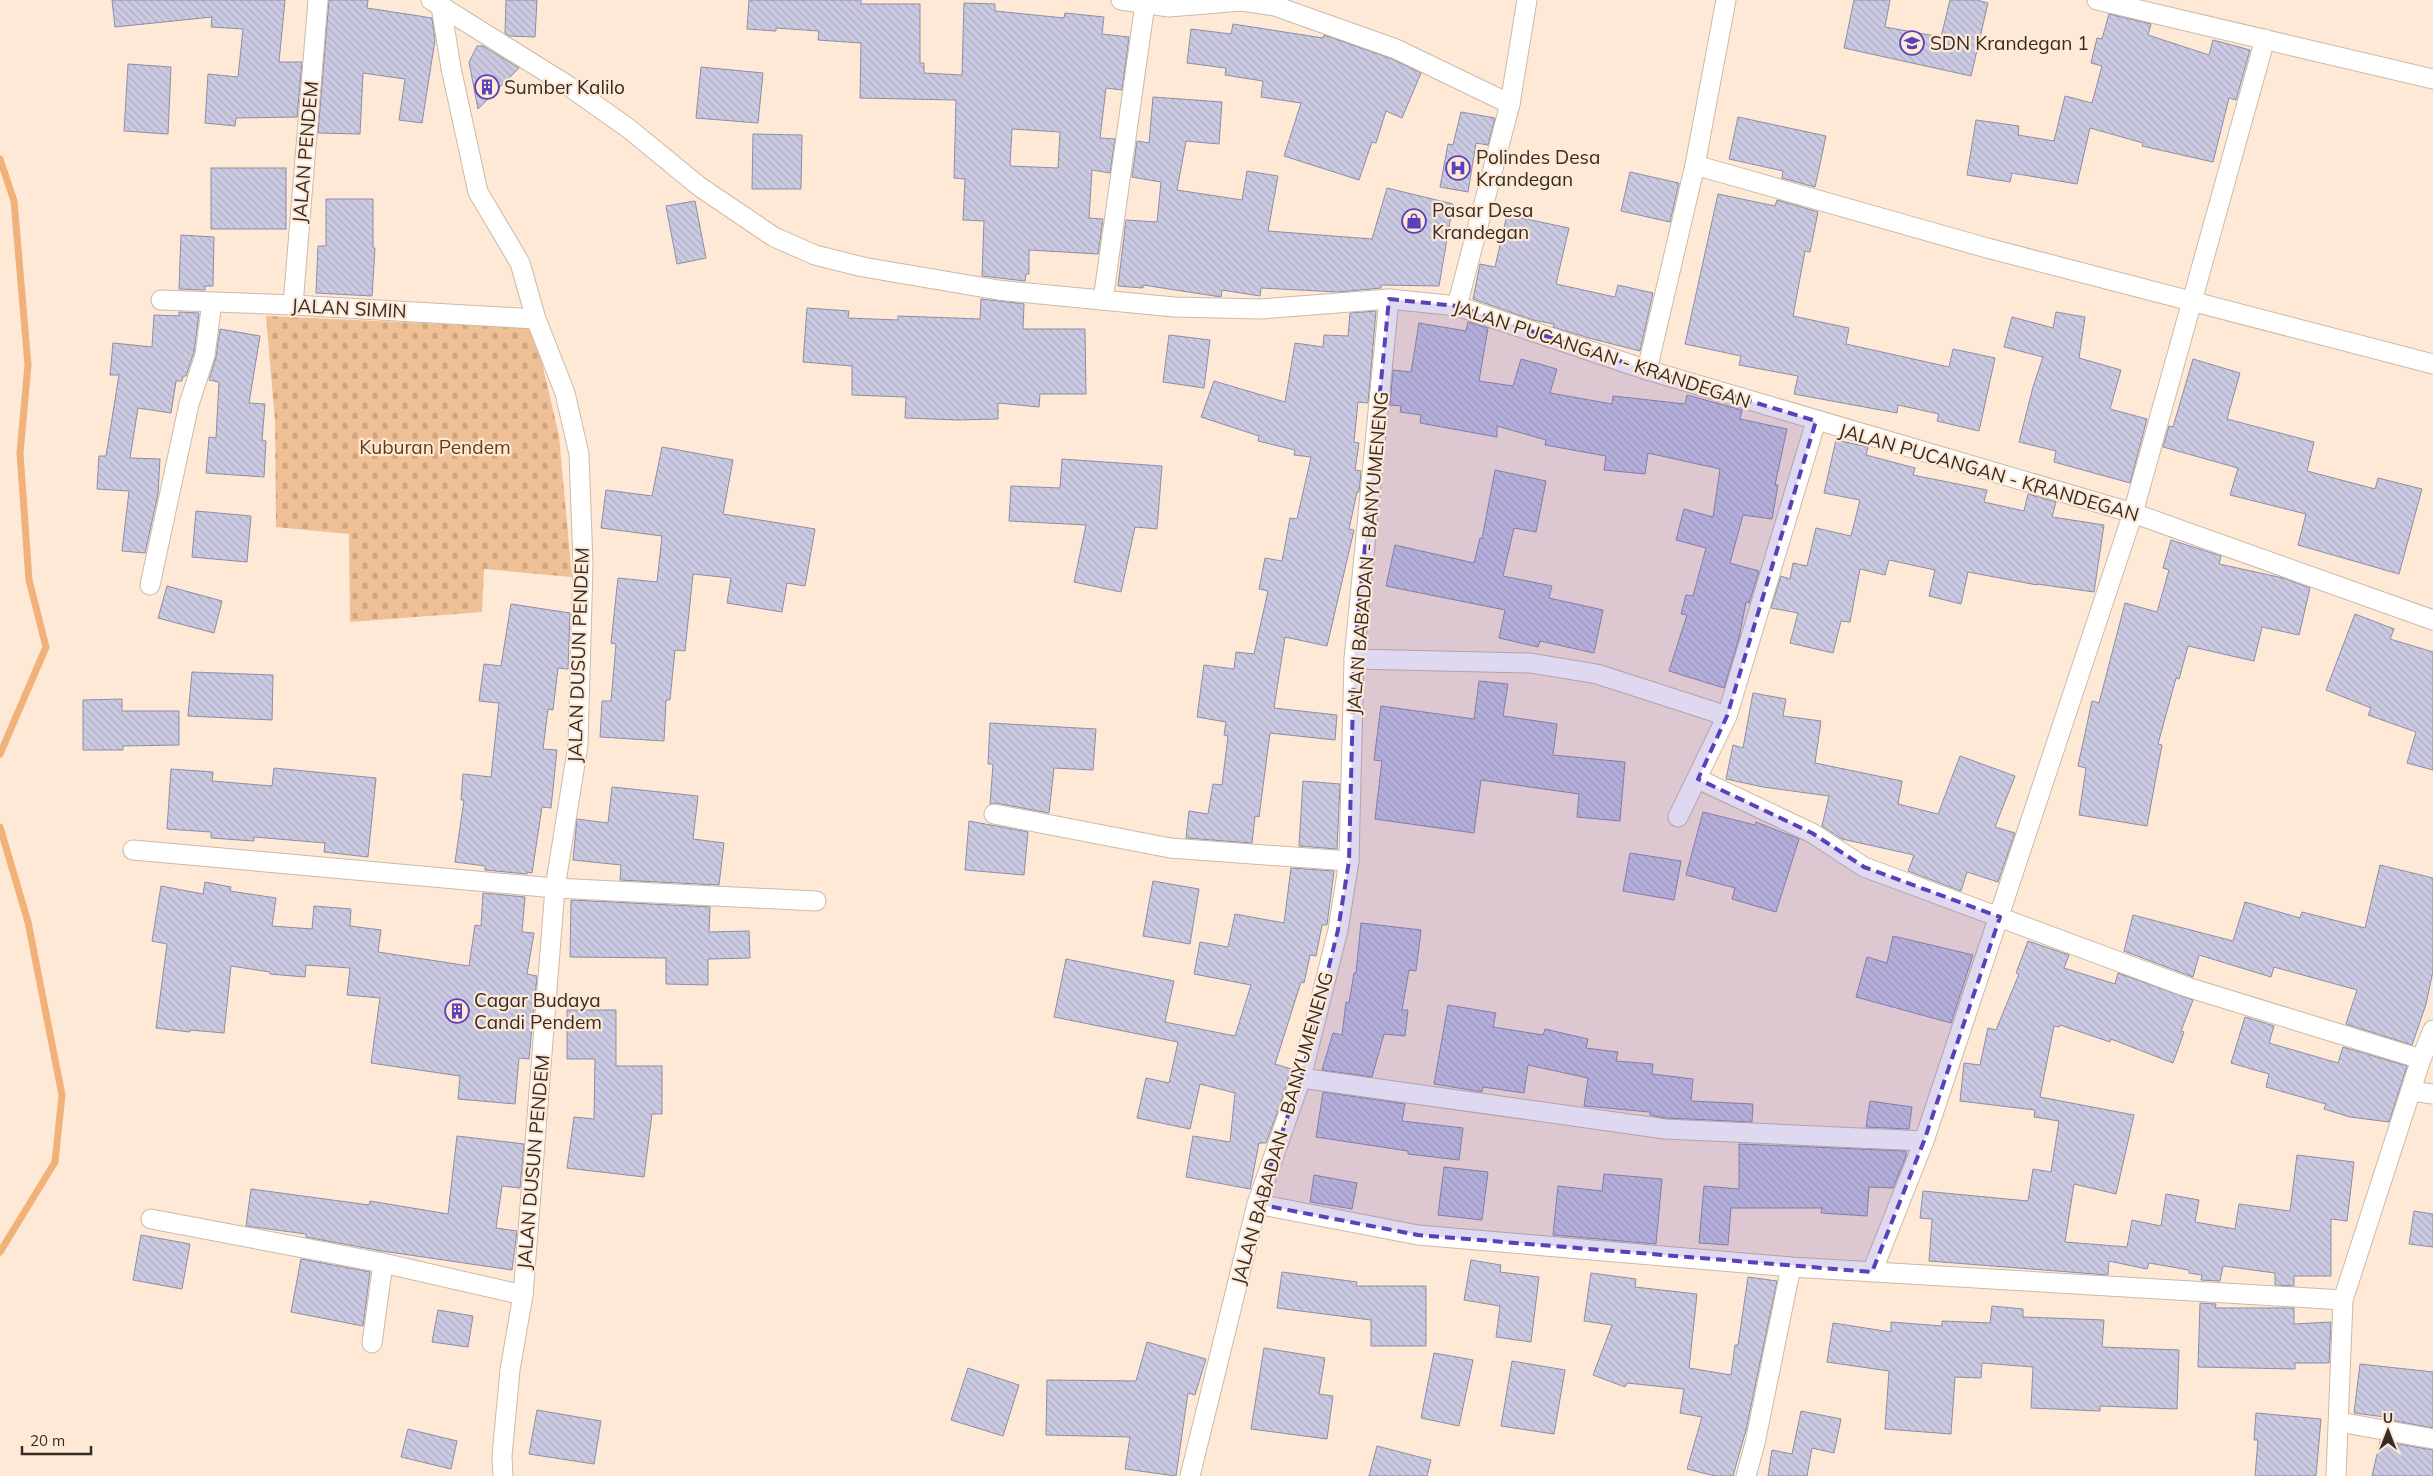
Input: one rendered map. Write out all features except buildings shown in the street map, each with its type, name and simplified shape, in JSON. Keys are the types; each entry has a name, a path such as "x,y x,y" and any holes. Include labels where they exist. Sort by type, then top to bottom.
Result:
{"street":[{"name":"JALAN PENDEM","path":"293,305 318,0"},
{"path":"1121,0 1145,4 1242,1 1275,6 1396,49 1510,104"},
{"path":"1458,306 1510,104 1527,0"},
{"path":"1647,370 1695,165 1726,0"},
{"path":"2097,0 2146,6 2265,39 2433,79"},
{"name":"JALAN PUCANGAN - KRANDEGAN","path":"437,2 567,85 628,128 700,188 774,237 815,254 863,267 998,290 1174,307 1261,309 1389,299 1458,306 1647,370 1816,422 2133,513 2433,620"},
{"name":"JALAN DUSUN PENDEM","path":"437,2 478,192 520,262 536,319 565,393 579,454 583,564 578,745 555,888 522,1295 510,1370 502,1456 503,1476"},
{"path":"1103,300 1145,4"},
{"path":"1872,1272 1924,1141 2133,513 2265,39"},
{"path":"1695,165 1987,248 2433,364"},
{"name":"JALAN BABADAN - BANYUMENENG","path":"1190,1476 1257,1204 1301,1078 1338,930 1350,861 1354,658 1389,299"},
{"name":"JALAN SIMIN","path":"161,300 293,305 536,319"},
{"path":"150,585 189,404 204,355 212,302"},
{"path":"1678,818 1727,716 1816,422"},
{"path":"1354,658 1530,664 1597,674 1727,716"},
{"path":"1698,779 1812,833 1864,867 2187,987 2421,1059"},
{"path":"994,814 1170,848 1350,861"},
{"path":"133,850 555,888 816,901"},
{"path":"2336,1476 2343,1300 2412,1092 2421,1059 2433,1030"},
{"path":"1301,1078 1665,1129 1924,1141"},
{"path":"2412,1092 2433,1094"},
{"path":"1257,1204 1418,1235 1791,1267 2343,1300"},
{"path":"150,1219 382,1263 522,1295"},
{"path":"372,1343 382,1263"},
{"path":"1746,1476 1791,1267"},
{"path":"2339,1422 2433,1439"}],"highlighted area":[{"path":"1389,299 1457,306 1647,370 1816,421 1727,716 1698,779 1812,833 1864,867 2000,917 1924,1141 1872,1272 1418,1235 1257,1204 1301,1078 1338,930 1349,861 1354,659"}],"green space":[{"name":"Kuburan Pendem","path":"266,316 534,328 559,436 572,577 484,569 482,612 350,622 349,534 276,527 275,421"}],"waterway":[{"path":"0,159 14,201 28,365 20,453 29,580 46,647 0,754"},
{"path":"0,827 28,922 62,1095 55,1162 0,1252"}],"place":[{"name":"SDN Krandegan 1","path":"1912,43"},
{"name":"Sumber Kalilo","path":"487,87"},
{"name":"Polindes Desa Krandegan","path":"1458,168"},
{"name":"Pasar Desa Krandegan","path":"1414,221"},
{"name":"Cagar Budaya Candi Pendem","path":"457,1011"}]}
